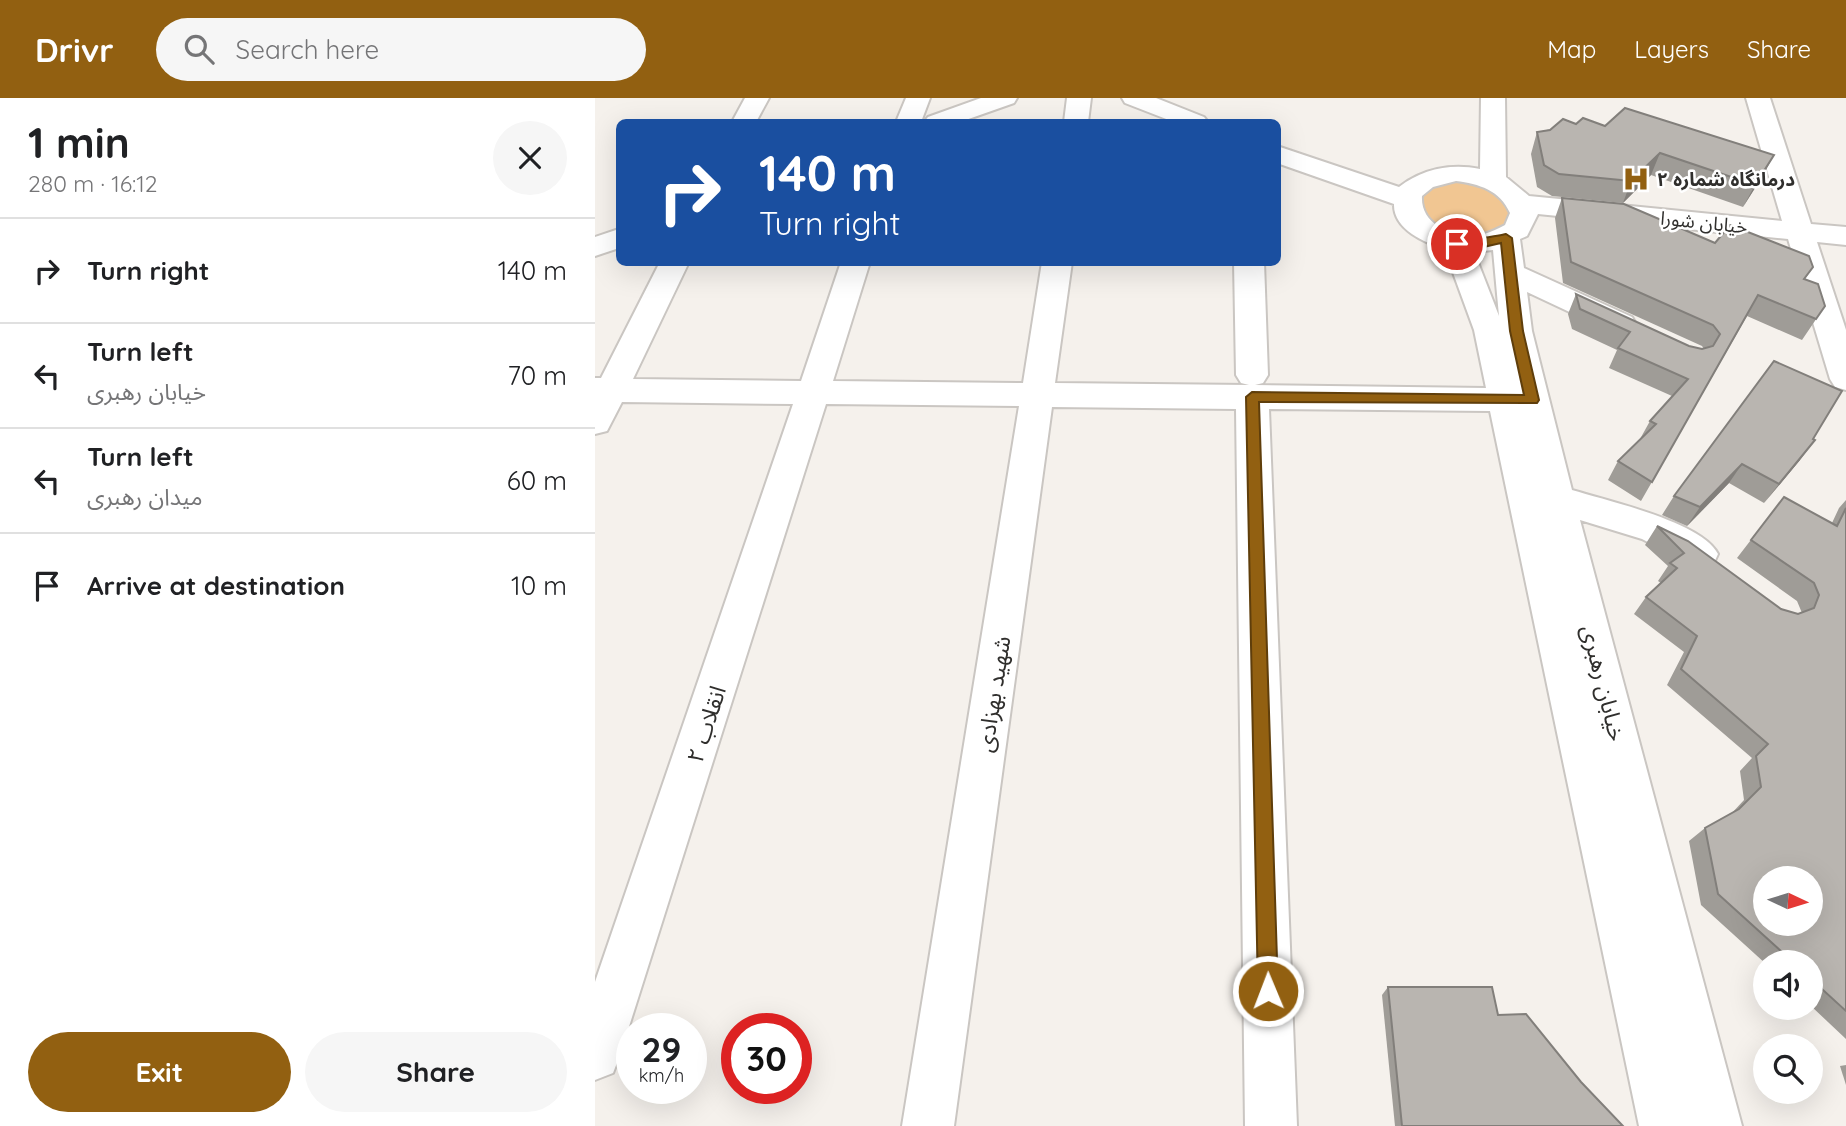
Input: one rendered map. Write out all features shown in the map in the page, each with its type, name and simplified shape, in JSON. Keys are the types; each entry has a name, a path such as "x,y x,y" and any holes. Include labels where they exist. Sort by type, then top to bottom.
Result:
{"street":[{"path":"746,119 757,98"},
{"path":"910,119 918,98"},
{"path":"946,119 1005,98"},
{"path":"1076,119 1079,98"},
{"path":"1134,98 1187,119"},
{"path":"1493,98 1493,181"},
{"path":"1758,98 1846,379"},
{"path":"1281,155 1406,199"},
{"path":"1512,238 1515,195 1493,181 1466,174 1438,175 1412,188 1406,199 1406,210 1423,231 1457,244 1475,245 1512,238 1642,334"},
{"name":"خیابان شورا","path":"1512,238 1800,232 1846,236"},
{"name":"خیابان رهبری","path":"1512,238 1515,388 1665,1126"},
{"path":"595,247 616,240"},
{"name":"خیابان رهبری","path":"1457,244 1557,499 1716,1126"},
{"path":"595,422 606,379 673,266"},
{"name":"انقلاب ۲","path":"595,1055 855,266"},
{"name":"شهید بهزادی","path":"928,1126 1041,384 1056,266"},
{"path":"1249,266 1271,1126"},
{"path":"606,379 1515,388"},
{"path":"1557,499 1654,529 1690,547 1730,576"}],"shaded area":[{"path":"1458,179 1489,185 1516,212 1495,238 1442,237 1412,200 1418,191"}],"building":[{"path":"1625,108 1774,155 1755,185 1660,153 1631,181 1559,174 1544,165 1537,132 1550,130 1563,119 1576,124 1583,118 1605,126"},
{"path":"1562,198 1624,204 1715,243 1730,225 1809,256 1813,267 1804,279 1818,284 1825,306 1816,319 1758,295 1652,482 1618,461 1656,424 1650,421 1688,379 1618,348 1630,332 1580,309 1576,294 1689,346 1702,349 1713,346 1720,334 1713,325 1571,262"},
{"path":"1774,361 1842,391 1813,439 1815,440 1779,484 1742,464 1700,507 1674,496"},
{"path":"1784,497 1837,526 1846,508 1846,1011 1823,990 1823,950 1780,950 1764,936 1823,936 1823,866 1753,866 1753,926 1718,894 1705,828 1739,809 1761,787 1756,756 1768,744 1681,669 1697,636 1646,597 1677,568 1670,563 1684,553 1657,526 1688,541 1781,609 1798,614 1814,608 1819,595 1814,583 1751,540"},
{"path":"1388,987 1492,987 1498,1015 1526,1014 1581,1082 1623,1126 1402,1126"}],"place":[{"name":"درمانگاه شماره ۲","path":"1636,179"}],"route":[{"path":"1268,991 1252,397 1532,400 1516,331 1506,238 1492,243 1457,244"}]}
